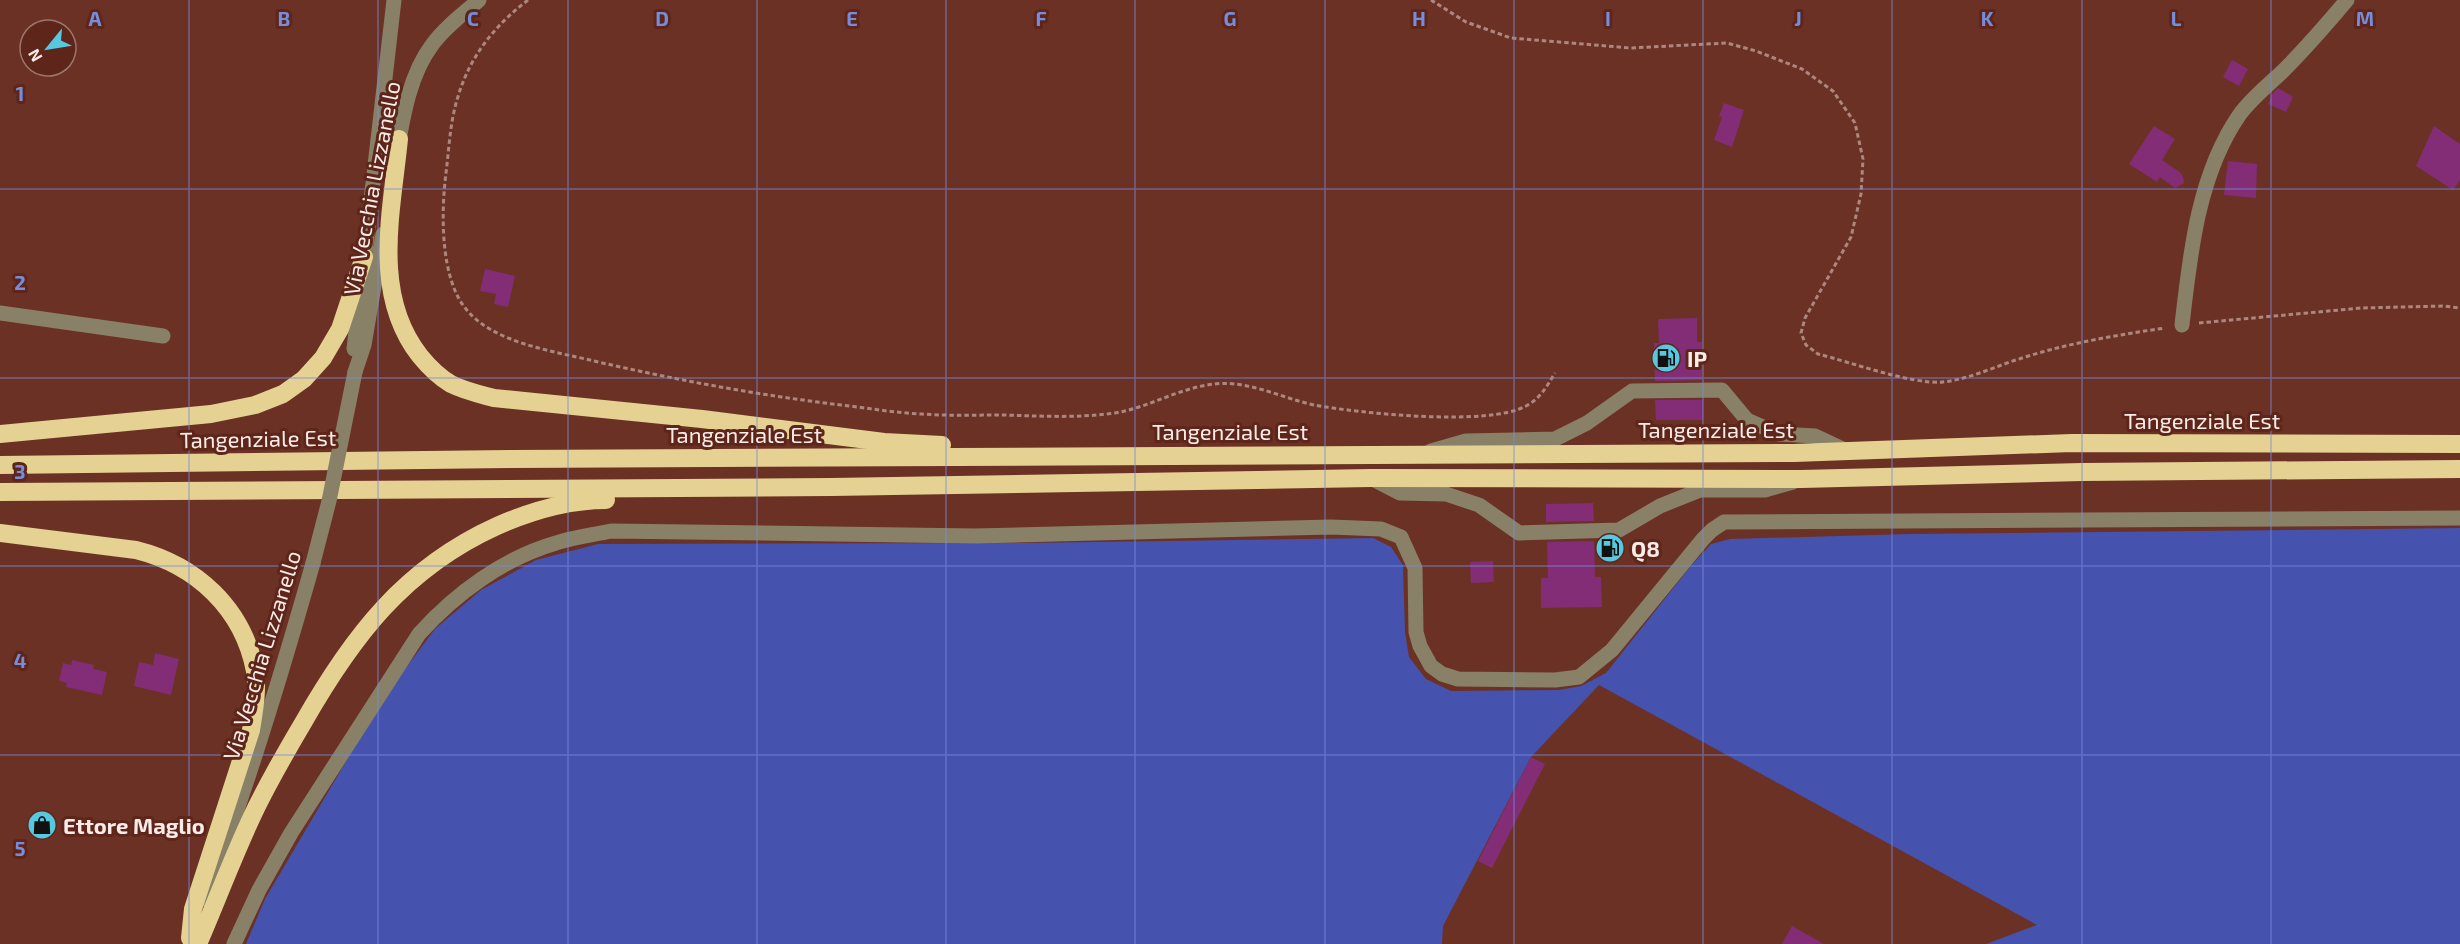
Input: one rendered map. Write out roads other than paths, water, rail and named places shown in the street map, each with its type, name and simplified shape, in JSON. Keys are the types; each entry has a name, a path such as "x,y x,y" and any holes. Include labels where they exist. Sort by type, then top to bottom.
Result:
{"highway":[{"path":"399,139 388,251 391,295 405,334 429,367 449,383 471,392 520,401 702,419 884,442 1123,448 1159,456"},
{"path":"0,434 211,414 255,405 283,394 304,379 323,358 340,329 364,257"},
{"name":"Tangenziale Est","path":"0,465 523,459 1847,452 2073,443 2460,444"},
{"path":"0,492 831,487 1371,477 1801,480 2082,472 2460,469"},
{"path":"192,942 256,808 336,667 376,615 440,557 512,519 566,504 589,500 785,498 831,487"},
{"path":"0,533 136,550 156,555 181,566 201,580 223,602 240,626 255,672 253,720 193,909 192,942"}],"street":[{"name":"Via Vecchia Lizzanello","path":"192,942 279,683 329,501 355,372 364,345 399,139 410,91 432,45 479,0"},
{"path":"2182,325 2190,257 2217,154 2241,113 2313,40 2347,0"},
{"name":"Via Vecchia Lizzanello","path":"355,372 354,347 395,3"},
{"path":"0,313 163,336"},
{"path":"1420,455 1466,441 1555,439 1587,423 1632,391 1711,390 1722,390 1747,420 1779,434 1815,436 1847,452"},
{"path":"1371,477 1400,493 1446,494 1479,505 1519,533 1619,530 1660,506 1700,490 1765,490 1801,480"},
{"path":"234,944 259,890 291,832 427,625 475,584 519,556 557,542 611,531 975,536 1331,527 1381,529 1401,537 1415,568 1416,632 1420,646 1431,666 1442,674 1458,678 1555,680 1579,676 1612,650 1703,539 1724,522 2460,518"}],"place":[{"name":"IP","path":"1666,358"},
{"name":"Q8","path":"1610,548"},
{"name":"Ettore Maglio","path":"42,825"}]}
